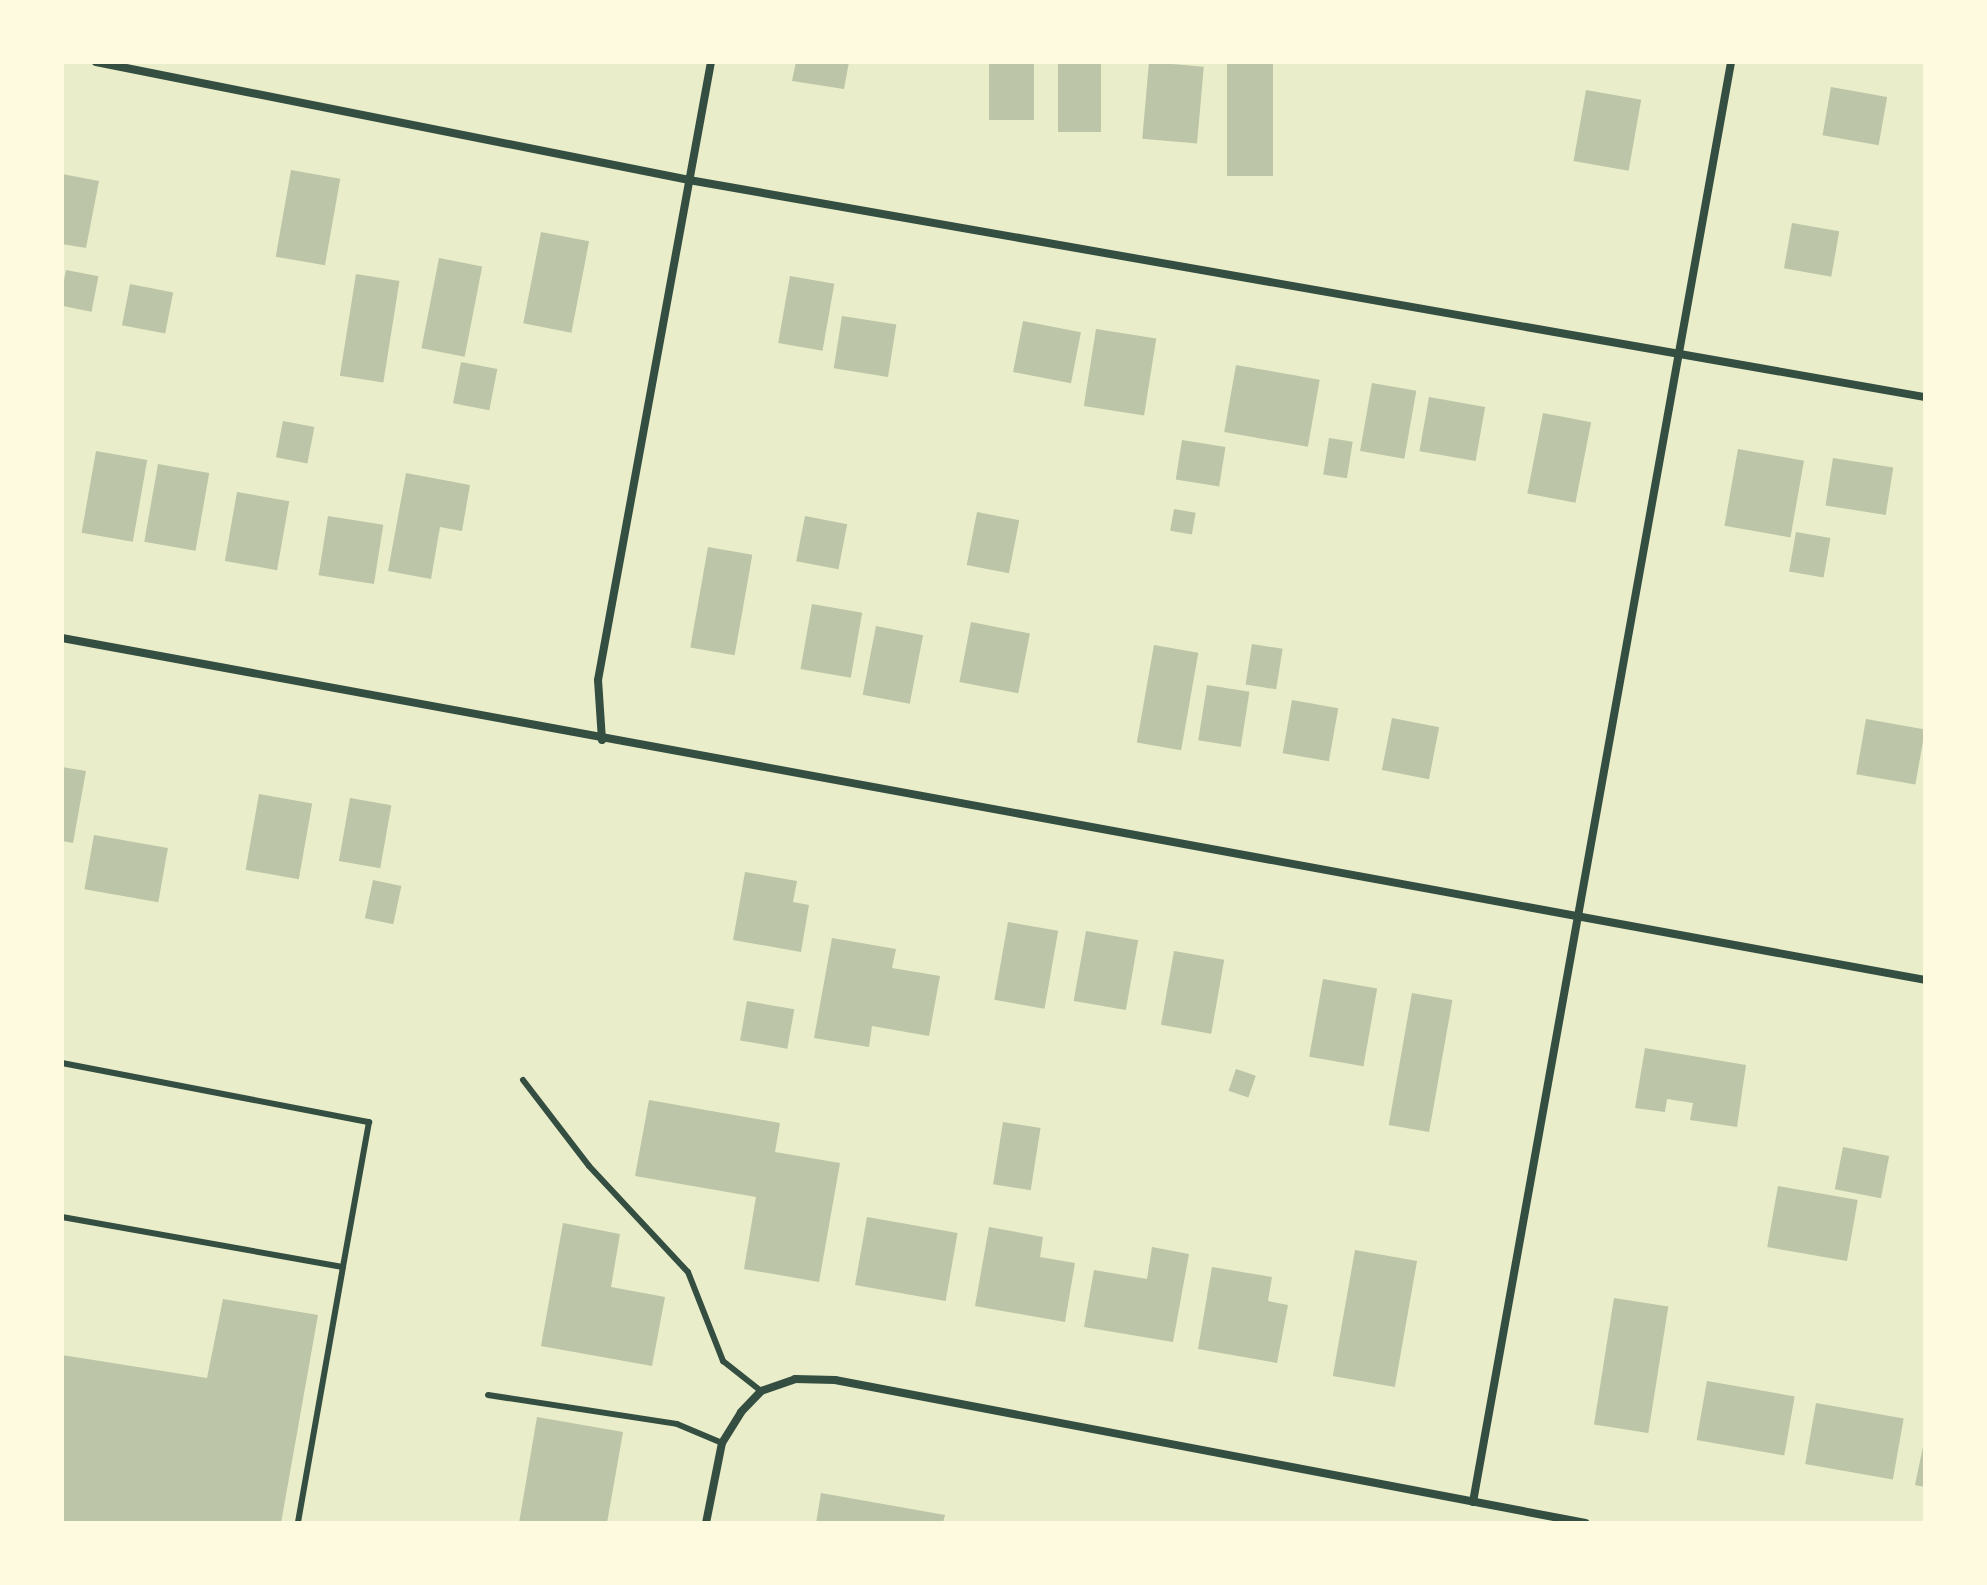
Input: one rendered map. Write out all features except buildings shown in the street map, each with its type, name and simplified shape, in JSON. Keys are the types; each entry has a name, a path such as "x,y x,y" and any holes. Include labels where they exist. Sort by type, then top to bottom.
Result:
{"street":[{"path":"96,62 689,180 1925,397"},
{"path":"602,740 598,680 711,62"},
{"path":"1473,1502 1682,353 1731,62"},
{"path":"62,638 602,740 1925,980"},
{"path":"706,1523 722,1443 761,1391 795,1379 835,1380 1585,1523"}],"lane":[{"path":"62,1063 369,1122 298,1523"},
{"path":"523,1080 589,1166 688,1272 723,1361 761,1391"},
{"path":"62,1217 343,1267"},
{"path":"488,1395 677,1424 722,1443"}]}
